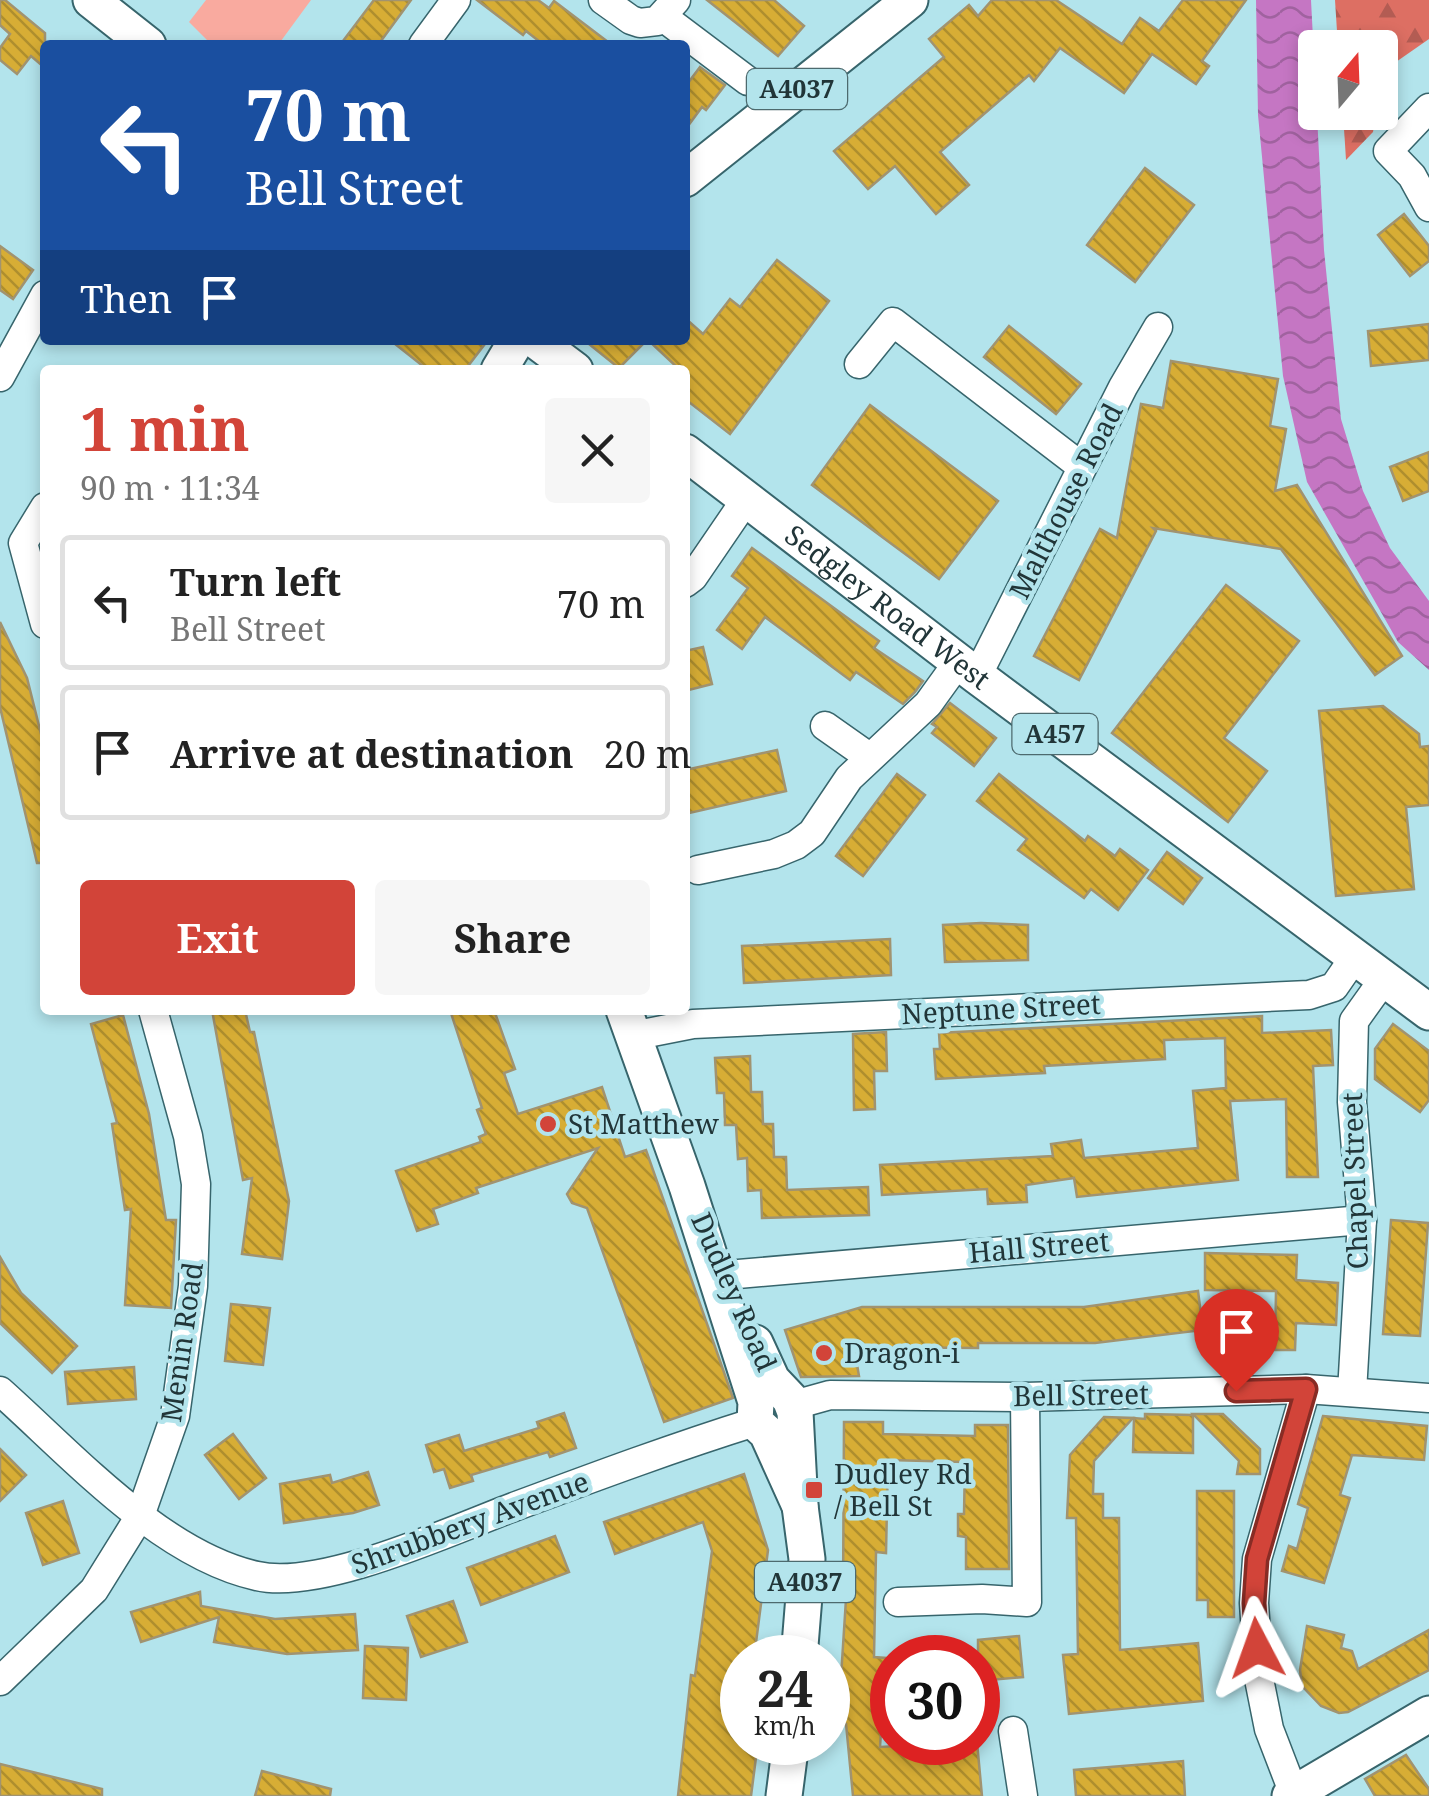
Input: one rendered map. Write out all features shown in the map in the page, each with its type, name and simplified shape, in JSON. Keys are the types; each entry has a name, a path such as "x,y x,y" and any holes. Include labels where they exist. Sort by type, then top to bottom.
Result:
{"main road":[{"path":"91,0 142,40"},
{"name":"A4037","path":"690,175 910,0"},
{"path":"542,345 568,365"},
{"name":"Sedgley Road West","path":"690,456 1429,1012"},
{"name":"Dudley Road","path":"628,1023 721,1276 772,1380 775,1412 800,1506 807,1559 801,1635"},
{"path":"1292,1795 1429,1714"},
{"path":"784,1796 788,1765"}],"street":[{"path":"426,40 456,0"},
{"path":"603,0 640,23 657,21 669,8 748,81"},
{"path":"1429,108 1388,151 1412,176 1429,207"},
{"path":"0,377 40,304"},
{"path":"859,364 894,322 1082,467"},
{"name":"Malthouse Road","path":"698,870 774,854 796,845 812,833 849,778 869,757 968,668 1158,327"},
{"path":"690,579 747,498"},
{"path":"40,514 23,543 40,606"},
{"path":"825,726 869,757"},
{"name":"Neptune Street","path":"628,1023 693,1024 1309,995 1334,987 1354,958"},
{"name":"Chapel Street","path":"1352,1392 1362,1220 1352,1102 1354,1022 1384,979"},
{"name":"Menin Road","path":"0,1681 94,1590 140,1516 175,1416 193,1286 196,1184 188,1136 154,1015"},
{"name":"Hall Street","path":"721,1276 1362,1220"},
{"path":"1292,1795 1270,1729 1260,1679 1254,1603 1257,1559 1306,1389"},
{"name":"Bell Street","path":"775,1412 830,1395 1025,1397 1306,1389 1429,1398"},
{"name":"Shrubbery Avenue","path":"0,1391 140,1516 181,1544 230,1568 260,1577 341,1571 775,1412"},
{"path":"898,1602 1026,1602 1025,1397"},
{"path":"1013,1732 1022,1796"}],"shaded area":[{"path":"206,0 311,0 282,40 207,40 189,22"}],"green space":[{"path":"1335,0 1429,0 1429,39 1398,61 1398,30 1337,30"},
{"path":"1344,130 1373,130 1373,132 1346,160"}],"water":[{"path":"1256,0 1311,0 1313,30 1298,30 1298,130 1318,130 1324,250 1341,419 1363,491 1390,548 1429,601 1429,670 1398,642 1307,482 1283,376 1258,115"}],"building":[{"path":"0,0 5,0 45,33 45,40 40,40 40,64 31,56 17,74 0,60 0,48 10,34 0,25"},
{"path":"374,0 411,0 382,40 344,40"},
{"path":"477,0 538,0 549,8 554,1 605,40 538,40 526,31 523,35"},
{"path":"707,0 774,0 804,26 778,56"},
{"path":"992,0 1056,0 1122,44 1140,18 1159,31 1183,0 1246,0 1202,61 1209,66 1196,84 1152,54 1124,93 1060,48 1034,81 1029,75 940,152 969,185 936,214 895,166 868,189 834,151 944,57 929,39 969,5 978,16"},
{"path":"700,67 725,85 690,123 690,80"},
{"path":"1145,168 1194,205 1135,282 1087,245"},
{"path":"1404,214 1429,246 1429,261 1410,276 1378,235"},
{"path":"0,246 33,270 13,299 0,290"},
{"path":"777,260 829,301 730,434 690,403 690,365 675,365 653,345 690,345 690,322 703,334 730,299 740,307"},
{"path":"1429,324 1429,360 1371,366 1368,331"},
{"path":"1009,326 1081,384 1056,414 984,357"},
{"path":"396,345 484,345 469,365 422,365"},
{"path":"590,345 642,345 622,365 615,365"},
{"path":"1171,361 1278,379 1270,426 1286,429 1275,491 1297,485 1402,656 1375,675 1281,549 1153,528 1156,531 1079,680 1034,656 1100,529 1117,538 1141,404 1163,408"},
{"path":"870,405 998,501 939,579 812,485"},
{"path":"1429,452 1429,491 1403,501 1390,467"},
{"path":"752,548 879,641 874,648 923,681 915,692 903,704 856,672 850,680 765,617 742,649 717,630 748,588 732,576"},
{"path":"1226,585 1299,641 1224,738 1267,771 1228,822 1112,733"},
{"path":"0,622 27,678 40,730 40,863 37,863 0,707"},
{"path":"703,647 712,684 690,690 690,650"},
{"path":"950,703 996,738 974,766 932,733 937,727 932,724"},
{"path":"1383,706 1419,734 1420,747 1429,746 1429,805 1406,807 1414,889 1336,896 1319,711"},
{"path":"777,750 786,791 690,813 690,769"},
{"path":"897,774 925,795 863,876 836,856"},
{"path":"999,774 1085,841 1088,836 1115,856 1120,849 1148,870 1118,910 1091,889 1084,898 1018,850 1027,839 977,801"},
{"path":"1167,852 1202,878 1183,904 1148,878"},
{"path":"943,925 1028,925 1028,960 945,962"},
{"path":"890,939 891,975 744,983 742,946"},
{"path":"123,1015 149,1114 166,1220 176,1220 171,1308 125,1305 131,1209 125,1210 112,1124 117,1123 91,1024"},
{"path":"213,1015 246,1015 250,1032 254,1032 289,1201 282,1259 242,1254 252,1178 243,1180"},
{"path":"452,1015 496,1015 515,1069 504,1073 518,1114 602,1087 625,1157 646,1150 733,1398 664,1422 587,1208 572,1203 567,1194 598,1148 476,1188 478,1193 433,1209 438,1224 417,1231 396,1171 481,1142 479,1137 486,1134 477,1110 482,1108"},
{"path":"1262,1016 1262,1033 1331,1030 1333,1065 1313,1066 1318,1177 1287,1177 1286,1099 1230,1101 1238,1180 1077,1197 1074,1178 1026,1185 1027,1202 988,1204 987,1189 882,1195 880,1165 1053,1156 1051,1144 1081,1140 1084,1158 1198,1148 1193,1091 1226,1088 1225,1038 1164,1040 1165,1059 1044,1066 1045,1073 936,1079 934,1049 940,1049 939,1033"},
{"path":"1393,1024 1429,1051 1429,1100 1420,1112 1375,1079 1375,1049"},
{"path":"886,1032 887,1071 874,1071 875,1109 854,1110 853,1034"},
{"path":"750,1056 751,1092 762,1092 763,1124 773,1124 774,1157 786,1157 787,1190 868,1187 869,1215 762,1218 761,1190 748,1191 747,1158 738,1159 736,1125 725,1125 724,1093 717,1093 715,1058"},
{"path":"1391,1220 1428,1223 1420,1336 1383,1334"},
{"path":"1205,1253 1297,1255 1296,1280 1338,1283 1336,1325 1296,1323 1295,1350 1275,1350 1276,1291 1205,1290"},
{"path":"0,1257 21,1293 77,1346 52,1373 0,1323"},
{"path":"1198,1291 1203,1330 1095,1343 978,1343 978,1348 854,1347 859,1376 801,1377 785,1330 862,1307 1084,1307"},
{"path":"231,1304 270,1308 263,1365 225,1361"},
{"path":"134,1367 136,1399 68,1404 65,1372"},
{"path":"564,1413 576,1448 550,1457 548,1452 471,1475 473,1481 450,1488 444,1469 434,1472 426,1445 459,1435 464,1451 539,1428 537,1422"},
{"path":"1145,1414 1193,1415 1193,1453 1133,1452 1134,1418 1145,1419"},
{"path":"1193,1414 1223,1414 1260,1449 1260,1474 1237,1474 1239,1461"},
{"path":"1323,1416 1427,1426 1424,1460 1352,1455 1340,1495 1350,1498 1324,1583 1282,1571 1289,1546 1297,1549 1308,1508 1298,1504"},
{"path":"1104,1417 1133,1418 1094,1461 1093,1494 1103,1494 1103,1518 1119,1518 1120,1650 1198,1643 1203,1701 1069,1714 1063,1655 1078,1654 1076,1518 1067,1518 1070,1455"},
{"path":"844,1422 883,1422 883,1434 975,1436 975,1425 1008,1425 1009,1569 966,1569 966,1537 958,1536 958,1514 964,1514 965,1462 888,1460 886,1553 876,1552 874,1635 870,1635 870,1765 979,1765 982,1796 853,1796 850,1635 844,1635"},
{"path":"233,1434 266,1478 239,1499 205,1455"},
{"path":"0,1449 26,1475 0,1501"},
{"path":"368,1472 379,1505 353,1513 284,1523 280,1484 330,1475 332,1483"},
{"path":"744,1474 768,1550 757,1635 720,1635 720,1765 755,1765 751,1796 678,1796 691,1675 695,1676 712,1551 703,1522 615,1554 604,1522"},
{"path":"1197,1491 1234,1491 1234,1617 1208,1617 1208,1600 1197,1600"},
{"path":"63,1501 79,1553 43,1565 26,1513"},
{"path":"555,1536 569,1572 481,1605 467,1568"},
{"path":"200,1592 201,1606 275,1619 355,1614 358,1650 287,1654 214,1642 219,1617 141,1642 131,1612"},
{"path":"453,1601 467,1642 421,1657 407,1616"},
{"path":"1307,1626 1344,1635 1341,1648 1352,1651 1358,1669 1429,1630 1429,1670 1339,1713 1321,1706 1302,1686 1300,1670"},
{"path":"1019,1636 1023,1677 1000,1679 1000,1638"},
{"path":"365,1646 408,1648 406,1700 363,1698"},
{"path":"1406,1755 1429,1789 1429,1796 1375,1796 1365,1779"},
{"path":"1183,1761 1185,1796 1076,1796 1074,1770"},
{"path":"0,1764 102,1789 102,1796 0,1796"},
{"path":"262,1771 331,1789 330,1796 255,1796"}],"place":[{"name":"St Matthew","path":"548,1124"},
{"name":"Dragon-i","path":"824,1353"},
{"name":"Dudley Rd / Bell St","path":"814,1490"}],"route":[{"path":"1236,1391 1306,1389 1257,1559 1257,1648"}]}
